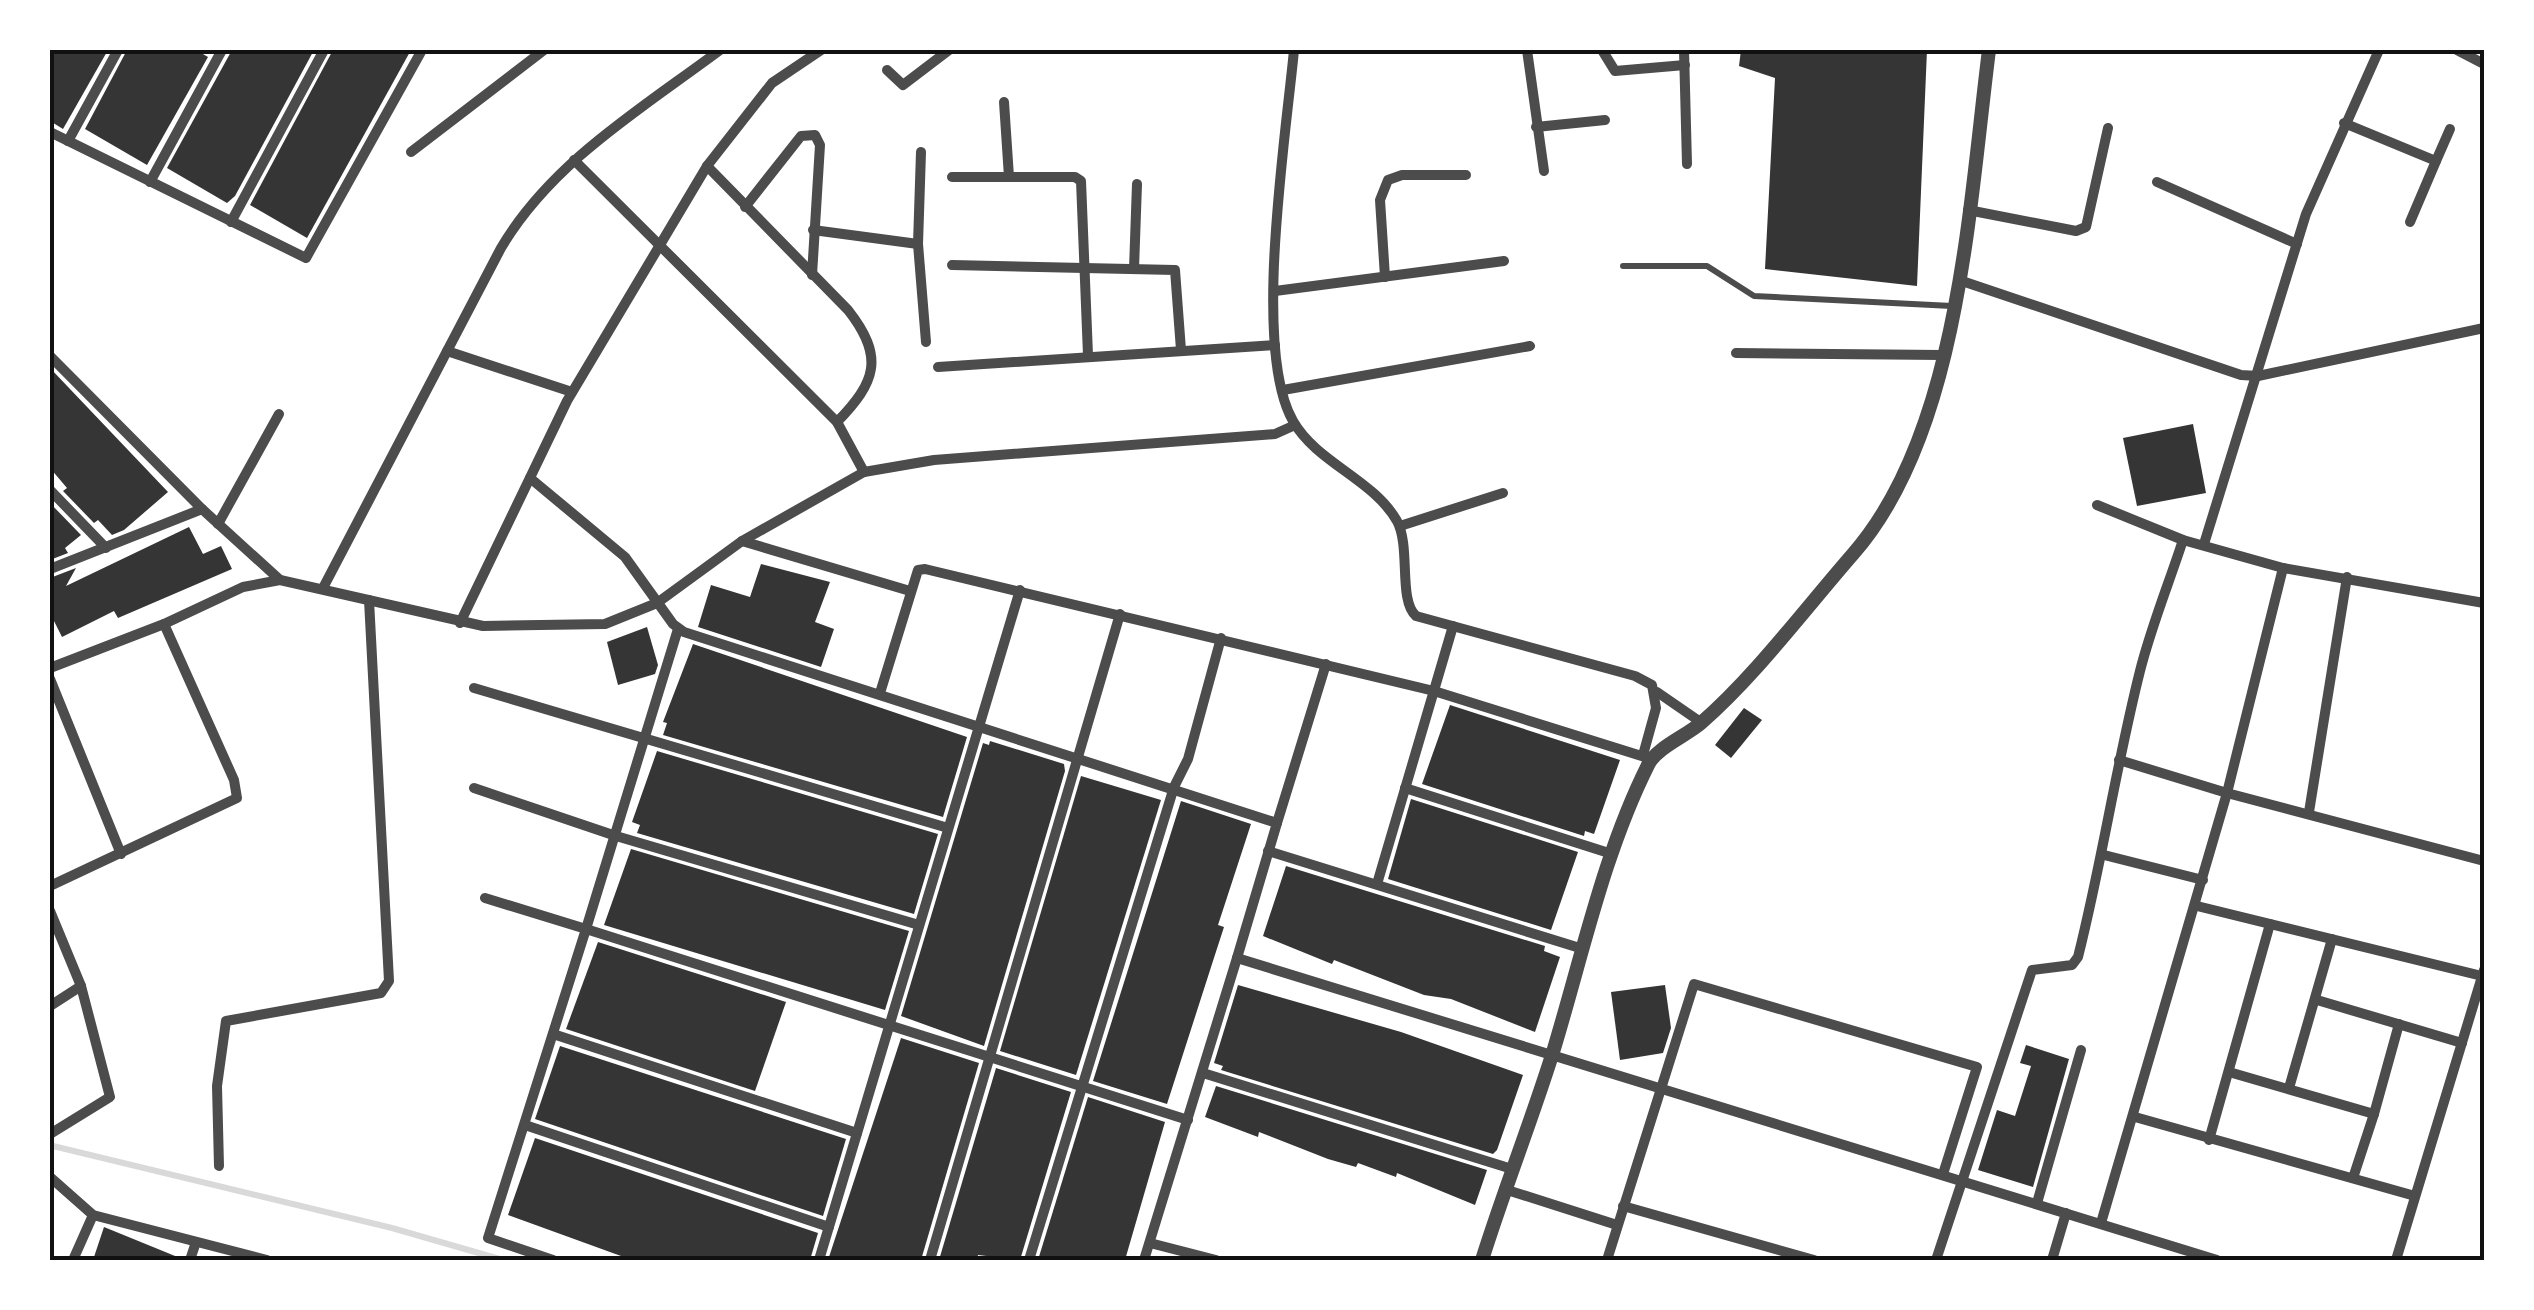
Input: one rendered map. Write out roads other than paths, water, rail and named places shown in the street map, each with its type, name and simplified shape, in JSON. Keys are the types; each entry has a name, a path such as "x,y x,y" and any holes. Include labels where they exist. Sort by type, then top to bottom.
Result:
{"street":[{"path":"68,141 118,50"},
{"path":"150,182 222,50"},
{"path":"231,222 324,50"},
{"path":"50,132 302,258 309,256 422,50"},
{"path":"411,152 544,50"},
{"path":"323,588 516,224 574,160 720,50"},
{"path":"460,623 572,392 708,166 772,83 821,50"},
{"path":"887,70 903,85 948,50"},
{"path":"1294,50 1275,291 1275,345 1294,425 1384,501 1400,526 1411,612 1635,676 1702,723"},
{"path":"1526,50 1544,171"},
{"path":"1602,50 1616,71 1685,65"},
{"path":"1684,50 1687,164"},
{"path":"880,693 910,591 922,569 1434,691 1646,757 1702,723 1885,517 1929,408 1959,280 1989,50"},
{"path":"2204,544 2298,244 2344,123 2379,50"},
{"path":"2456,50 2484,64"},
{"path":"1004,102 1010,177"},
{"path":"1536,128 1605,120"},
{"path":"2344,123 2436,162"},
{"path":"1968,210 2076,231 2086,228 2108,128"},
{"path":"2410,222 2450,129"},
{"path":"746,207 800,136 812,132 820,145 812,275"},
{"path":"921,152 918,244 926,342"},
{"path":"574,160 837,422 864,472"},
{"path":"708,166 860,324 871,356 871,379 864,394 837,422"},
{"path":"1385,276 1380,200 1388,180 1402,175 1466,175"},
{"path":"952,177 1075,177 1081,181 1088,355"},
{"path":"2157,182 2298,244"},
{"path":"1134,269 1137,184"},
{"path":"814,230 918,244"},
{"path":"1275,291 1504,261"},
{"path":"952,266 1175,270 1181,350"},
{"path":"1959,280 2125,333 2227,372 2258,376 2484,328"},
{"path":"938,367 1275,345"},
{"path":"1283,390 1530,346"},
{"path":"447,351 572,392"},
{"path":"1736,353 1942,355"},
{"path":"50,356 218,524 280,580"},
{"path":"218,524 279,414"},
{"path":"50,668 164,624 243,586 280,580 460,623 502,628 588,626 657,603 742,541 864,472 934,460 1274,434 1294,425"},
{"path":"530,478 602,535 634,569 678,629 1277,823"},
{"path":"50,490 106,548"},
{"path":"1400,526 1503,493"},
{"path":"2096,505 2183,540 2284,568 2484,603"},
{"path":"50,569 202,508"},
{"path":"1936,1260 2032,970 2072,966 2078,957 2104,855 2119,760 2141,667 2183,540"},
{"path":"742,541 910,591"},
{"path":"2101,1224 2197,906 2284,568"},
{"path":"2309,812 2346,576"},
{"path":"819,1260 1020,590"},
{"path":"219,1166 217,1086 226,1022 380,993 389,981 369,600"},
{"path":"930,1260 1120,614"},
{"path":"50,886 221,809 238,794 164,624"},
{"path":"1376,884 1453,626"},
{"path":"553,1260 489,1240 678,629"},
{"path":"1029,1260 1174,788 1188,760 1221,638"},
{"path":"1144,1260 1326,664"},
{"path":"50,679 121,854"},
{"path":"474,688 948,828"},
{"path":"1482,1260 1552,1055 1612,854 1646,757 1656,692"},
{"path":"2119,760 2227,793 2484,861"},
{"path":"474,788 616,836 919,926"},
{"path":"1405,788 1612,854"},
{"path":"1268,851 1583,949"},
{"path":"2104,855 2203,880"},
{"path":"485,898 1188,1120"},
{"path":"2197,906 2483,973 2479,1001 2462,1044 2396,1260"},
{"path":"50,911 81,986 110,1097 50,1134"},
{"path":"2210,1140 2270,924"},
{"path":"2289,1088 2332,939"},
{"path":"1238,958 2217,1260"},
{"path":"1607,1260 1658,1088 1677,1047 1696,983 1976,1066 1942,1174"},
{"path":"50,1006 81,986"},
{"path":"2317,1000 2462,1044"},
{"path":"2353,1178 2399,1024"},
{"path":"553,1034 857,1133"},
{"path":"2036,1204 2082,1050"},
{"path":"2228,1072 2374,1114"},
{"path":"1203,1073 1512,1170"},
{"path":"1968,1098 1986,1104"},
{"path":"2135,1116 2415,1196"},
{"path":"526,1125 829,1227"},
{"path":"51,1178 92,1215 266,1260"},
{"path":"1504,1189 1618,1226"},
{"path":"1623,1206 1814,1260"},
{"path":"2052,1260 2066,1212"},
{"path":"73,1260 92,1215"},
{"path":"190,1260 196,1242"},
{"path":"1150,1243 1216,1260"}],"lane":[{"path":"1623,266 1708,266 1754,296 1953,306"}],"waterway":[{"path":"50,1151 53,1146 392,1228 503,1260"}]}
